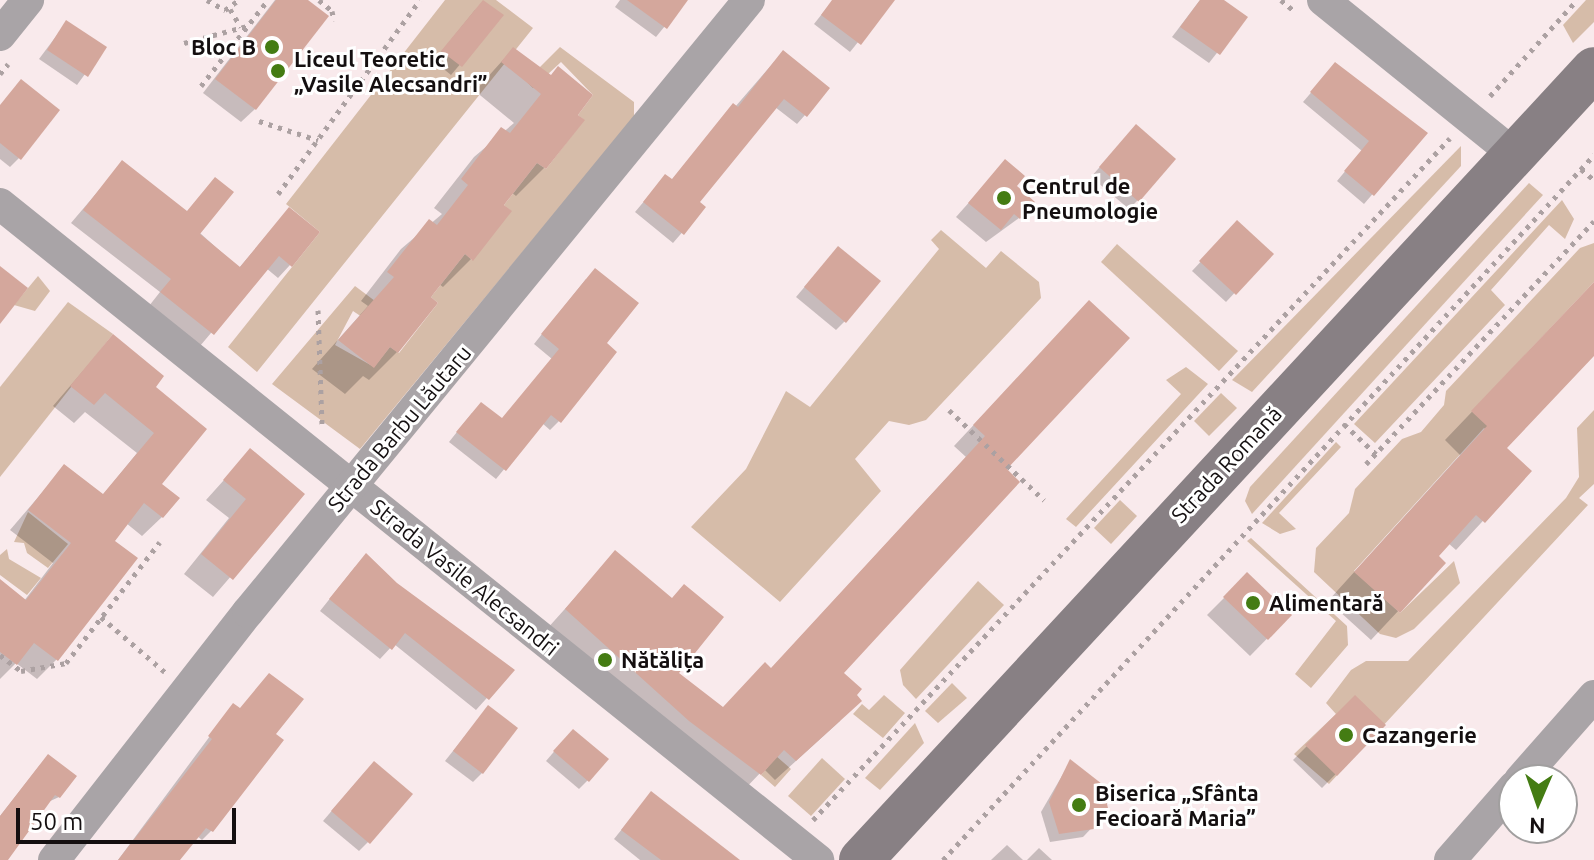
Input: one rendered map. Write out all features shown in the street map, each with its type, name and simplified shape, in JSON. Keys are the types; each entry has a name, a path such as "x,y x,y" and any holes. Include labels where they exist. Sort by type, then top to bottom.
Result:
{"main road":[{"name":"Strada Romană","path":"861,860 1594,69"}],"street":[{"path":"0,35 28,0"},
{"name":"Strada Barbu Lăutaru","path":"54,860 351,485 749,0"},
{"path":"1323,0 1514,154"},
{"name":"Strada Vasile Alecsandri","path":"0,204 807,850"},
{"path":"1534,764 1594,696"},
{"path":"1450,860 1498,805"}],"path":[{"path":"207,0 219,10 230,9 239,0"},
{"path":"201,86 268,0"},
{"path":"319,0 332,11 334,21"},
{"path":"278,194 420,0"},
{"path":"807,850 1577,0"},
{"path":"230,9 241,27"},
{"path":"184,43 248,25"},
{"path":"259,121 318,140"},
{"path":"943,860 1594,155"},
{"path":"1581,169 1594,180"},
{"path":"1366,464 1594,221"},
{"path":"318,310 322,433"},
{"path":"949,410 1044,500"},
{"path":"1344,424 1376,454"},
{"path":"0,655 21,671 66,663 160,542"},
{"path":"101,617 165,672"}],"shaded area":[{"path":"445,0 496,0 533,28 257,372 228,347 320,232 286,204"},
{"path":"1586,0 1594,0 1594,22 1573,43 1563,25"},
{"path":"560,47 634,102 634,117 360,449 272,384 355,286 375,301 362,317 353,311 335,345 374,367 390,347 399,353 438,303 431,297 465,254 472,260 511,211 504,205 537,163 546,169 584,120 578,115 593,95 561,62 533,88 526,81"},
{"path":"1461,146 1461,166 1252,392 1232,380"},
{"path":"1529,183 1543,195 1252,514 1245,501 1250,487"},
{"path":"1562,200 1574,219 1565,239 1549,225 1491,290 1505,305 1375,443 1354,424"},
{"path":"941,230 986,268 1001,251 1039,282 1041,298 926,420 909,425 889,421 855,459 881,491 780,602 691,527 746,469 786,391 810,407 939,249 931,240"},
{"path":"1594,243 1594,282 1472,411 1509,446 1484,428 1354,571 1400,613 1454,561 1460,583 1414,629 1396,638 1380,634 1314,572 1316,548 1349,513 1355,489 1402,439 1421,432 1444,405 1446,391 1580,248"},
{"path":"1117,244 1238,351 1219,371 1101,262"},
{"path":"38,276 50,291 35,311 14,305"},
{"path":"68,302 113,334 0,477 0,387"},
{"path":"1186,367 1208,384 1076,527 1066,519 1181,394 1166,380"},
{"path":"1221,393 1237,408 1209,436 1194,421"},
{"path":"1594,410 1594,484 1579,498 1588,505 1329,784 1294,754 1336,714 1326,703 1351,670 1366,661 1408,661 1566,498 1579,477 1577,428"},
{"path":"1336,442 1341,447 1279,513 1296,529 1280,534 1262,523"},
{"path":"1120,500 1137,516 1111,544 1094,528"},
{"path":"28,512 68,544 48,568 27,553 24,543 14,542"},
{"path":"1251,538 1347,626 1348,645 1311,688 1295,674 1336,621 1247,541"},
{"path":"7,549 9,559 41,578 27,595 0,575 0,555"},
{"path":"978,581 1004,605 916,699 903,685 900,670"},
{"path":"952,683 967,698 938,723 925,711"},
{"path":"884,695 905,713 883,738 853,714 862,704 869,710"},
{"path":"915,723 924,743 880,790 865,778"},
{"path":"752,735 791,769 775,787 761,775 768,767"},
{"path":"822,758 845,779 811,816 788,796"}],"building":[{"name":"Bloc B","path":"276,0 308,0 329,16 256,110 215,79"},
{"path":"483,0 504,15 462,67 441,51"},
{"path":"627,0 688,0 667,29"},
{"path":"832,0 895,0 861,45 821,15"},
{"path":"1200,0 1224,0 1248,17 1220,55 1180,27"},
{"path":"66,20 107,47 88,77 47,50"},
{"path":"513,47 551,75 558,66 593,95 578,115 585,120 546,169 537,163 504,205 512,211 473,261 465,254 431,297 438,303 398,353 390,347 374,368 338,340 394,277 387,272 429,219 437,225 468,185 461,179 501,127 510,133 541,94 501,62"},
{"path":"783,50 830,88 807,117 784,99 700,202 706,207 684,235 643,202 665,174 672,179 733,103 738,107"},
{"path":"1335,62 1428,133 1374,196 1344,171 1369,141 1310,92"},
{"path":"21,79 60,110 21,160 0,143 0,105"},
{"path":"1136,124 1176,159 1139,202 1099,167"},
{"path":"1005,159 1025,176 1017,186 1035,202 1020,219 1014,214 1001,230 968,203"},
{"path":"122,160 187,211 215,177 234,192 200,234 240,267 289,207 320,232 292,267 279,256 214,335 160,292 171,279 83,210"},
{"path":"1237,220 1274,254 1236,295 1199,261"},
{"path":"838,246 881,281 846,323 804,287"},
{"path":"0,266 28,288 0,324"},
{"path":"595,268 639,303 607,343 617,352 588,389 561,423 551,415 506,471 456,432 481,402 502,418 559,349 541,334"},
{"path":"1594,282 1594,356 1507,448 1532,471 1485,523 1476,515 1439,556 1446,563 1400,613 1354,572 1487,426 1471,411"},
{"path":"1089,300 1130,338 1007,469 1020,482 844,673 862,689 857,695 862,701 796,761 784,750 761,775 689,721 565,609 615,550 672,598 684,584 724,617 679,673 723,707 765,662 771,668 985,436 973,425"},
{"path":"113,334 164,376 156,387 207,429 162,484 180,498 163,518 144,503 115,541 138,558 58,661 34,643 17,665 0,652 0,579 26,600 71,543 28,510 64,464 103,494 154,433 105,393 94,405 70,386"},
{"path":"250,448 305,494 233,580 201,554 246,499 223,480"},
{"path":"366,553 397,583 515,670 489,700 405,633 392,650 329,599"},
{"path":"1247,572 1292,615 1268,640 1223,597"},
{"path":"269,673 304,699 276,734 284,740 213,832 206,828 180,860 118,860 212,739 208,736 233,703 240,708"},
{"name":"Cazangerie","path":"1355,695 1386,725 1337,776 1305,745"},
{"path":"488,705 518,728 483,774 453,751"},
{"path":"573,729 609,759 589,782 553,751"},
{"path":"48,754 77,776 60,798 55,795 8,860 0,860 0,816"},
{"name":"Biserica „Sfânta Fecioară Maria”","path":"1070,759 1102,784 1108,808 1094,829 1059,834 1049,802"},
{"path":"374,761 413,794 370,844 331,811"},
{"path":"651,791 740,860 661,860 621,830"}],"place":[{"name":"Bloc B","path":"272,47"},
{"name":"Liceul Teoretic „Vasile Alecsandri”","path":"278,71"},
{"name":"Centrul de Pneumologie","path":"1004,198"},
{"name":"Alimentară","path":"1253,603"},
{"name":"Nătălița","path":"605,660"},
{"name":"Cazangerie","path":"1346,735"},
{"name":"Biserica „Sfânta Fecioară Maria”","path":"1079,805"}]}
